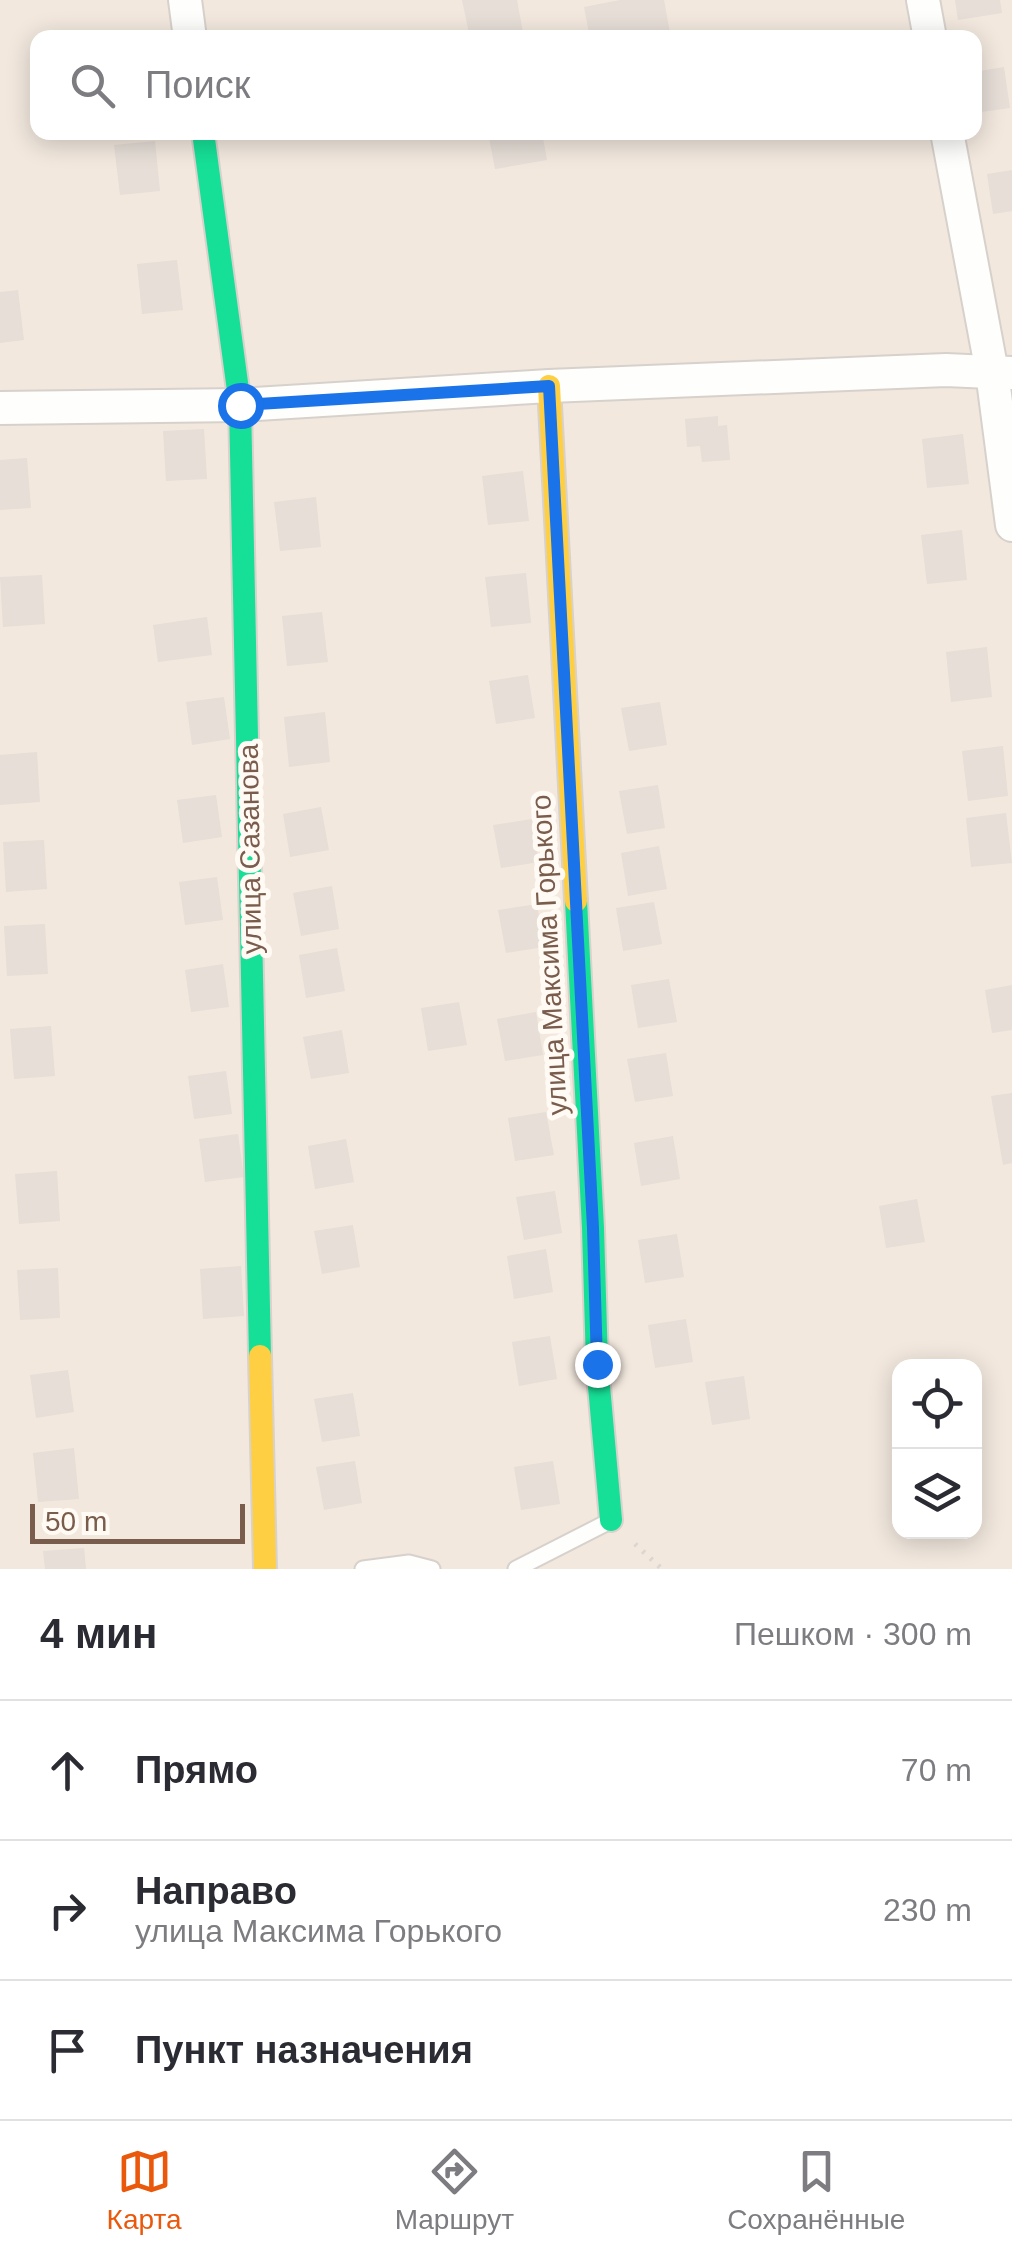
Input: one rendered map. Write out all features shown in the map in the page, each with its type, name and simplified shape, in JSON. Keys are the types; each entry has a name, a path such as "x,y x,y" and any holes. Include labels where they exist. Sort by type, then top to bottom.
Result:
{"street":[{"path":"184,0 189,30"},
{"path":"923,0 929,30"},
{"name":"улица Сазанова","path":"204,140 240,405 265,1569"},
{"path":"949,140 1002,372 1012,525"},
{"path":"0,408 240,405 549,386 946,370 1002,372"},
{"name":"улица Максима Горького","path":"549,386 597,1364 611,1520"}],"lane":[{"path":"516,1569 611,1520"},
{"path":"362,1569 409,1563 432,1569"}],"shaded area":[{"path":"0,0 1012,0 1012,1569 0,1569"}],"building":[{"path":"462,0 517,0 523,30 468,30"},
{"path":"620,0 664,0 669,30 588,30 584,7"},
{"path":"955,0 1000,0 1002,13 958,20"},
{"path":"1004,67 1010,108 982,112 982,71"},
{"path":"490,140 543,140 547,160 495,169"},
{"path":"155,141 160,191 120,195 114,145"},
{"path":"1012,170 1012,211 993,214 987,174"},
{"path":"177,260 183,310 142,314 137,264"},
{"path":"18,290 24,340 0,343 0,292"},
{"path":"718,416 718,426 727,425 730,460 702,462 700,446 687,447 685,419"},
{"path":"204,429 207,479 166,481 163,431"},
{"path":"963,434 969,484 927,488 922,439"},
{"path":"27,458 31,508 0,510 0,460"},
{"path":"523,471 529,521 488,525 482,476"},
{"path":"316,497 321,547 280,551 274,502"},
{"path":"962,530 967,580 927,584 921,535"},
{"path":"526,573 531,623 491,627 485,577"},
{"path":"42,575 45,624 3,627 0,577"},
{"path":"322,612 328,662 287,666 282,616"},
{"path":"207,617 212,655 158,662 153,625"},
{"path":"987,647 992,697 951,702 946,652"},
{"path":"528,675 535,718 496,724 489,681"},
{"path":"224,697 230,739 192,745 186,702"},
{"path":"660,702 667,745 629,751 621,708"},
{"path":"325,712 330,762 289,767 284,717"},
{"path":"1003,746 1008,796 968,801 962,751"},
{"path":"37,752 40,802 0,805 0,755"},
{"path":"658,785 665,828 627,834 619,791"},
{"path":"216,795 222,837 183,843 177,800"},
{"path":"321,807 329,850 290,857 283,814"},
{"path":"1006,813 1012,863 971,867 966,818"},
{"path":"532,819 539,862 501,868 493,825"},
{"path":"44,840 47,889 6,892 3,842"},
{"path":"659,846 667,889 628,896 621,853"},
{"path":"217,877 223,920 185,925 179,882"},
{"path":"332,886 339,929 301,936 293,893"},
{"path":"654,902 662,944 623,951 616,908"},
{"path":"537,904 544,947 506,953 498,910"},
{"path":"45,924 48,974 7,976 4,926"},
{"path":"337,948 345,991 306,998 299,955"},
{"path":"223,964 229,1007 191,1012 185,970"},
{"path":"669,979 677,1022 638,1028 631,985"},
{"path":"1012,985 1012,1030 992,1033 985,990"},
{"path":"459,1002 467,1045 428,1051 421,1008"},
{"path":"536,1012 543,1055 505,1061 497,1019"},
{"path":"51,1026 55,1076 14,1079 10,1029"},
{"path":"342,1030 349,1073 311,1079 303,1037"},
{"path":"666,1053 673,1096 635,1102 627,1059"},
{"path":"226,1071 232,1114 194,1119 188,1076"},
{"path":"1012,1093 1012,1163 1003,1165 991,1096"},
{"path":"546,1112 554,1155 515,1161 508,1118"},
{"path":"238,1134 244,1177 205,1182 199,1139"},
{"path":"673,1136 680,1179 641,1186 634,1143"},
{"path":"346,1139 354,1182 315,1189 308,1146"},
{"path":"57,1171 60,1221 19,1224 15,1174"},
{"path":"555,1191 562,1233 524,1240 516,1197"},
{"path":"917,1199 925,1242 886,1248 879,1206"},
{"path":"353,1225 360,1267 322,1274 314,1231"},
{"path":"677,1234 684,1277 645,1283 638,1240"},
{"path":"546,1249 553,1292 514,1299 507,1256"},
{"path":"241,1266 244,1316 203,1319 200,1269"},
{"path":"58,1268 60,1318 20,1320 17,1270"},
{"path":"686,1319 693,1362 655,1368 648,1325"},
{"path":"550,1336 557,1379 519,1386 512,1342"},
{"path":"68,1370 74,1412 36,1418 30,1375"},
{"path":"744,1376 750,1419 712,1425 705,1382"},
{"path":"353,1393 360,1436 322,1442 314,1399"},
{"path":"74,1448 79,1499 38,1502 33,1453"},
{"path":"355,1461 362,1503 324,1510 316,1467"},
{"path":"553,1461 560,1504 521,1510 514,1467"},
{"path":"84,1548 86,1569 45,1569 43,1551"}],"traffic: fast":[{"path":"204,140 240,405 260,1356"},
{"path":"576,901 597,1364 611,1520"}],"traffic: slow":[{"path":"549,386 576,901"},
{"path":"260,1356 265,1569"}],"route":[{"path":"240,405 549,386 597,1364"}]}
